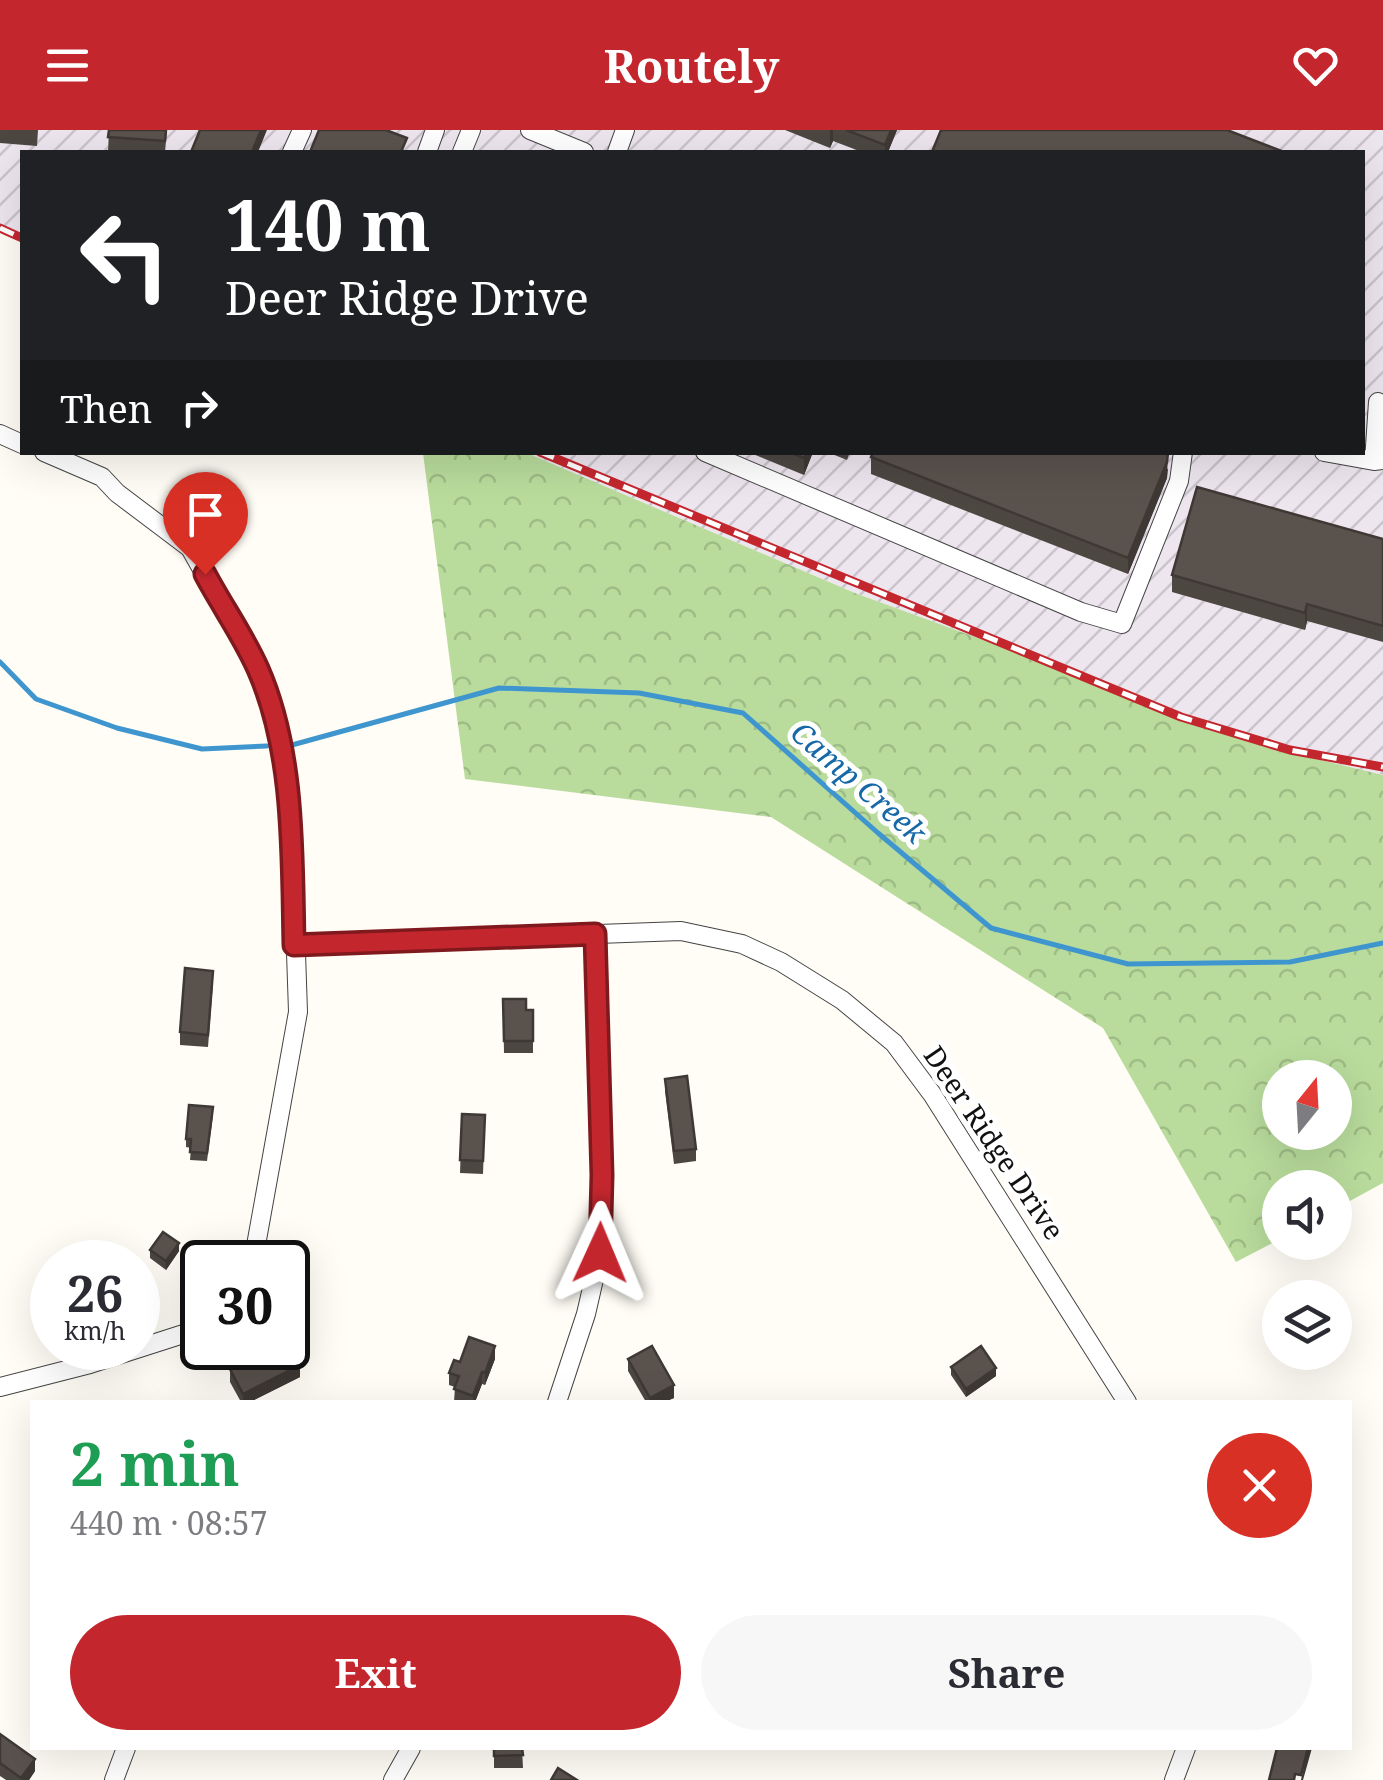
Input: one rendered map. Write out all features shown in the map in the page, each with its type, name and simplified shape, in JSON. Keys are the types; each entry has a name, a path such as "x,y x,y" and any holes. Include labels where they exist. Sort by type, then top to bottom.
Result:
{"street":[{"path":"530,130 579,150"},
{"path":"1342,455 1379,461 1378,402"},
{"path":"51,455 102,477 190,548 258,668 274,716 291,805 298,1012 257,1240"},
{"path":"711,455 1081,612 1122,624 1179,481 1183,455"},
{"name":"Deer Ridge Drive","path":"294,945 680,931 742,944 781,962 842,1000 894,1044 943,1111 1126,1400"},
{"path":"558,1400 586,1314 600,1253 602,1175 595,934"},
{"path":"0,1387 180,1335"},
{"path":"114,1780 125,1750"},
{"path":"393,1780 410,1750"},
{"path":"1174,1780 1185,1750"}],"shaded area":[{"path":"0,130 1383,130 1383,775 1288,752 855,593 532,455 1365,455 1365,150 20,150 20,235 0,226"}],"green space":[{"path":"423,455 532,455 855,593 1288,752 1383,775 1383,1183 1352,1200 1352,1170 1262,1170 1262,1248 1236,1262 1103,1028 771,817 465,779"}],"building":[{"path":"109,130 166,130 165,141 108,137"},
{"path":"200,130 261,130 253,150 192,150"},
{"path":"319,130 386,130 407,138 402,150 311,150"},
{"path":"846,130 891,130 885,145"},
{"path":"941,130 1227,130 1279,150 933,150"},
{"path":"872,455 1168,455 1128,558"},
{"path":"1197,487 1383,539 1383,626 1307,604 1305,613 1172,575"},
{"path":"185,968 213,971 208,1035 180,1032"},
{"path":"503,999 526,999 526,1010 533,1010 533,1041 504,1041"},
{"path":"687,1076 696,1149 674,1151 665,1079"},
{"path":"189,1105 213,1107 207,1153 190,1152 191,1139 186,1139"},
{"path":"462,1114 485,1115 483,1161 460,1160"},
{"path":"163,1232 179,1243 166,1261 160,1257 157,1240"},
{"path":"469,1337 495,1346 473,1396 454,1389 459,1376 449,1373 454,1360 460,1362"},
{"path":"652,1346 674,1385 650,1398 628,1359"},
{"path":"981,1346 996,1368 966,1389 951,1367"},
{"path":"231,1370 290,1370 243,1394"},
{"path":"0,1734 35,1759 21,1778 0,1763"},
{"path":"494,1750 522,1750 523,1755 494,1756"},
{"path":"1276,1750 1307,1750 1301,1775 1295,1774 1294,1780 1269,1780"},
{"path":"558,1768 577,1780 551,1780"}],"waterway":[{"name":"Camp Creek","path":"0,662 36,699 117,728 202,749 267,746"},
{"name":"Camp Creek","path":"292,745 499,688 639,693 743,713 991,928 1128,964 1290,962 1383,943"}],"railway":[{"path":"0,228 20,237"},
{"path":"547,455 1181,717 1290,750 1383,767"}],"route":[{"path":"205,574 258,668 274,716 291,805 294,945 595,934 602,1175 600,1253"}]}
